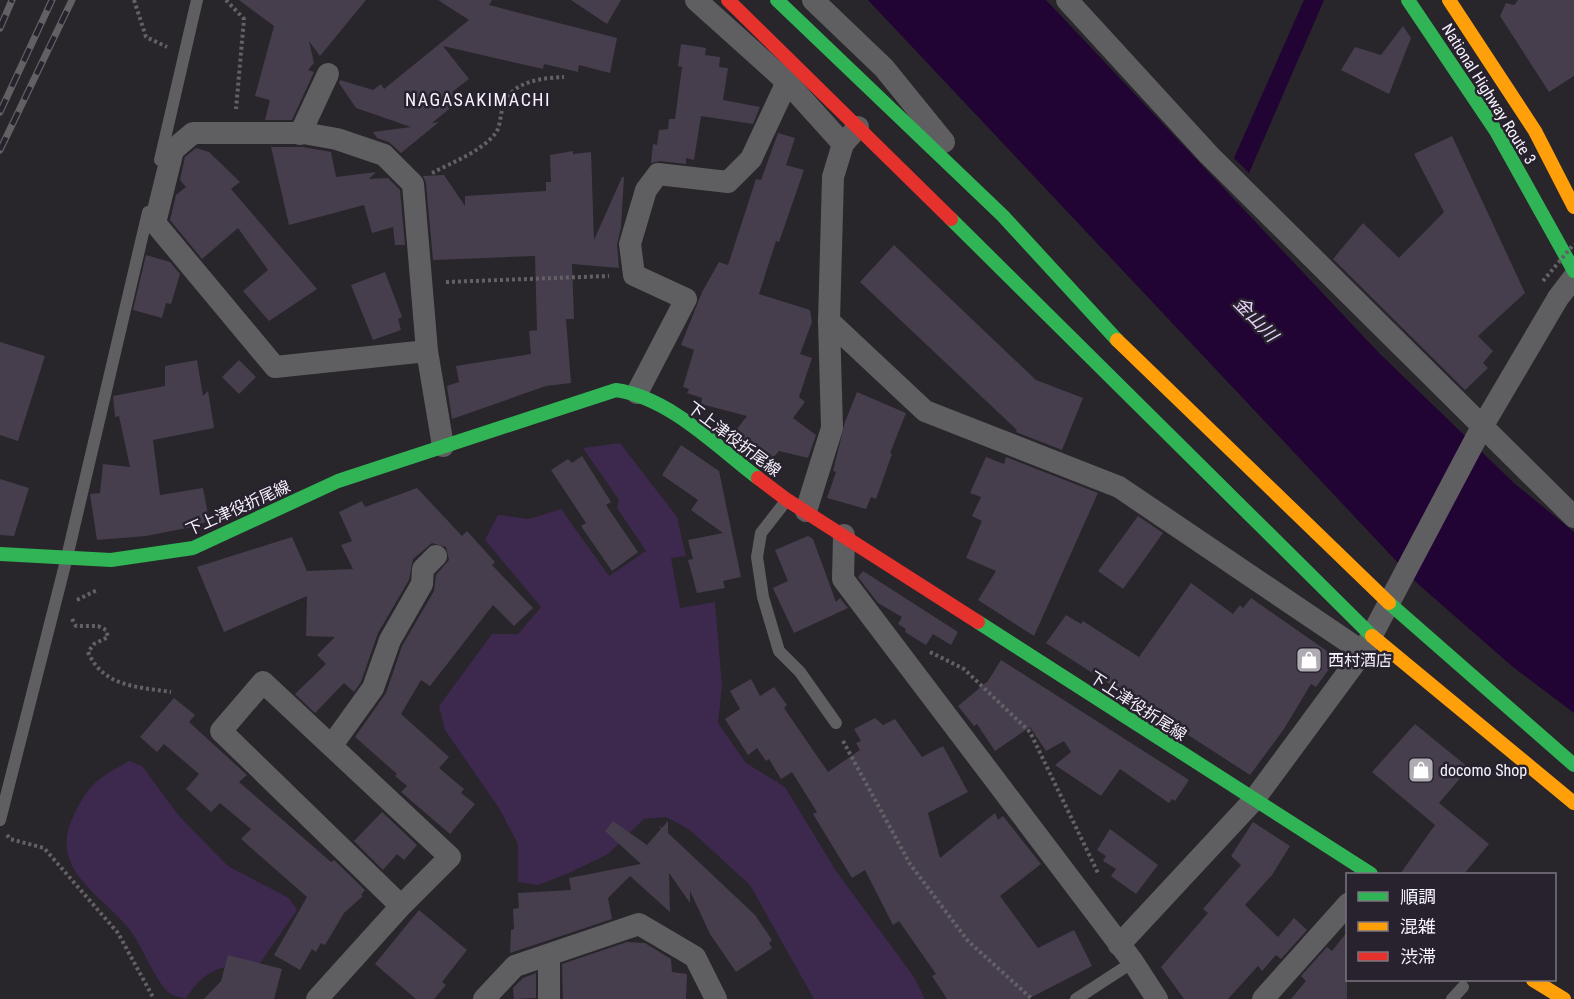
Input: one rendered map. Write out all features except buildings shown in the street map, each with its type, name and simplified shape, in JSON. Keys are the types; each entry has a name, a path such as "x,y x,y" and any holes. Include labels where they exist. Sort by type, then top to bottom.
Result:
{"main road":[{"path":"728,0 858,127 1368,645 1574,803"},
{"path":"777,0 1003,216 1130,354 1389,603 1574,765"},
{"name":"National Highway Route 3","path":"1408,0 1496,131 1574,271"},
{"name":"National Highway Route 3","path":"1449,0 1534,131 1574,207"},
{"name":"下上津役折尾線","path":"0,554 111,560 193,548 338,481 616,390 637,393 660,403 797,506 1253,801 1369,873"},
{"path":"1535,981 1564,999"}],"street":[{"path":"696,0 787,82 843,144"},
{"path":"813,0 884,68 1003,216"},
{"path":"1066,0 1209,155 1574,517"},
{"path":"300,134 328,74"},
{"path":"637,393 686,299 634,275 630,244 646,190 658,174 728,182 750,159 761,141 777,97 787,82"},
{"path":"797,506 832,428 829,321 833,177 843,144 858,127"},
{"path":"427,351 275,367 155,223 173,150 193,133 300,134 337,139 370,148 384,155 413,184 427,351 443,446"},
{"path":"1126,953 1253,801 1368,645 1407,566 1482,427 1558,298 1574,277"},
{"path":"829,321 925,411 1119,487 1368,645"},
{"path":"844,535 843,579 1126,953 1157,999"},
{"path":"332,745 373,688 390,640 422,584 423,569 436,556"},
{"path":"317,999 401,906 450,857 263,682 221,731 401,906"},
{"path":"1263,999 1346,905"},
{"path":"484,999 515,966 639,924 695,957 716,999"},
{"path":"549,956 549,999"}],"lane":[{"path":"0,820 67,557 197,0"},
{"path":"797,506 761,533 757,558 762,597 779,651 800,672 836,723"},
{"path":"1076,999 1126,953"},
{"path":"1452,999 1463,987"}],"path":[{"path":"226,0 244,19 233,134"},
{"path":"413,184 480,147 497,133 504,102 518,86 544,78 564,77"},
{"path":"1544,281 1574,244"},
{"path":"421,283 634,275"},
{"path":"75,605 78,598 102,587"},
{"path":"73,611 72,622 76,626 98,626 106,630 108,637 94,644 88,652 100,671 124,686 171,692"},
{"path":"924,650 964,669 1030,732 1101,879"},
{"path":"836,723 844,747 910,864 968,941 1032,999"},
{"path":"0,827 10,839 44,848 118,933 154,999"}],"shaded area":[{"path":"620,443 677,517 686,556 671,558 680,608 715,602 722,686 718,723 746,763 785,787 836,871 914,977 925,999 814,999 750,885 690,830 666,817 644,819 608,854 569,873 538,885 518,882 518,844 499,808 445,730 439,706 492,634 518,634 541,607 485,540 498,515 529,519 561,509 609,576 646,551 617,508 619,500 583,448"},
{"path":"129,761 142,766 180,817 228,866 289,898 297,910 256,969 235,966 216,970 199,982 186,999 171,994 164,988 130,930 82,880 67,852 67,836 73,817 84,796 101,778"}],"water":[{"name":"金山川","path":"868,0 1046,0 1380,354 1515,484 1574,532 1574,713 1513,667 1418,584"},
{"path":"1304,0 1324,0 1249,173 1234,158"}],"railway":[{"path":"0,28 12,0"},
{"path":"0,112 52,0"},
{"path":"0,150 72,0"}],"traffic: fast":[{"path":"777,0 1003,216 1117,340"},
{"path":"1408,0 1496,131 1574,271"},
{"path":"951,219 1372,636"},
{"path":"0,554 111,560 193,548 338,481 616,390 636,395 674,413 758,478"},
{"path":"1389,603 1574,765"},
{"path":"978,622 1369,873"}],"traffic: slow":[{"path":"1449,0 1535,131 1574,207"},
{"path":"1117,340 1389,603"},
{"path":"1372,636 1574,803"},
{"path":"1535,981 1564,999"}],"traffic: jam":[{"path":"728,0 951,219"},
{"path":"758,478 787,500 978,622"}],"place":[{"name":"西村酒店","path":"1309,660"},
{"name":"docomo Shop","path":"1421,770"}],"district":[{"name":"NAGASAKIMACHI","path":"478,99"}]}
